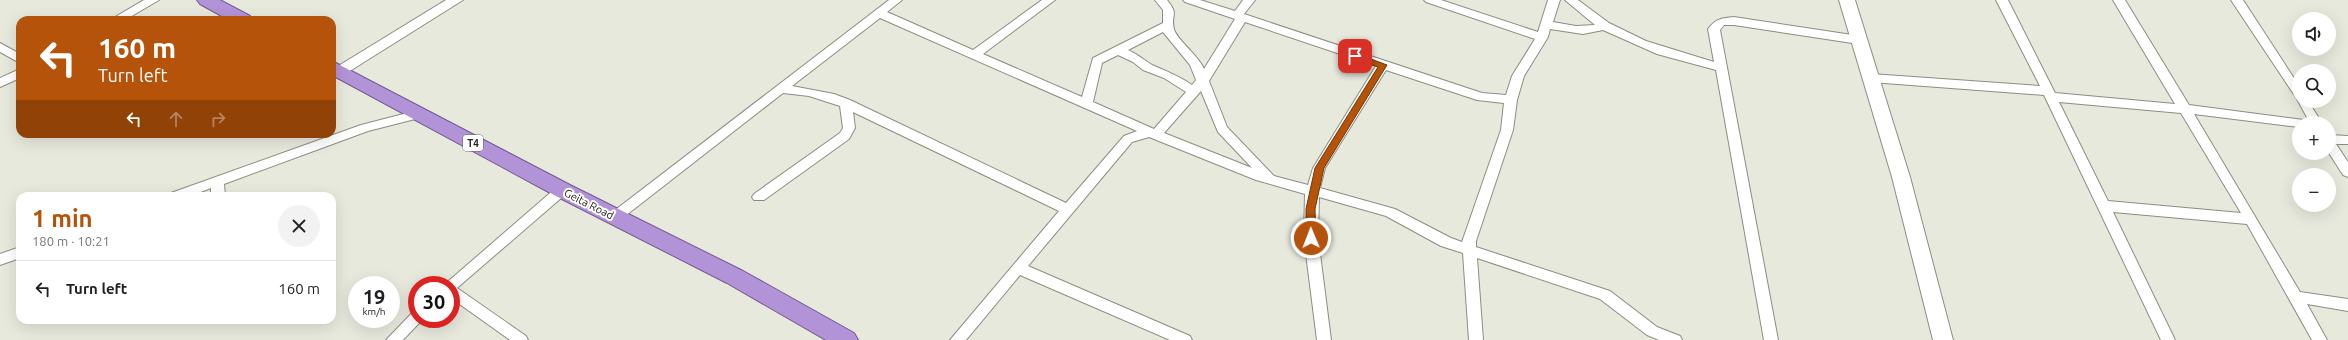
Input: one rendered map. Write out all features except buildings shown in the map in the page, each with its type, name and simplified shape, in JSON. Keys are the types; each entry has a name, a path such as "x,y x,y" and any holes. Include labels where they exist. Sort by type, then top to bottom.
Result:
{"highway":[{"path":"206,0 236,16"},
{"name":"Geita Road","path":"336,69 562,190 735,277 846,340"}],"main road":[{"path":"1847,0 1901,177 1943,340"}],"street":[{"path":"123,16 153,0"},
{"path":"336,69 456,0"},
{"path":"616,217 896,0"},
{"path":"974,55 1049,0"},
{"path":"1162,0 1169,10 1168,25 1170,34 1196,64 1222,129 1272,181"},
{"path":"1189,0 1481,97 1511,100"},
{"path":"957,340 1128,139 1153,133 1203,80 1249,0"},
{"path":"1430,0 1544,31 1597,30 1603,25"},
{"path":"1476,340 1468,249 1469,241 1507,130 1511,100 1520,72 1544,31 1554,0"},
{"path":"1571,0 1603,25 1656,51 1721,68"},
{"path":"2002,0 2050,94 2168,340"},
{"path":"2119,0 2251,219 2320,340"},
{"path":"2237,0 2292,85"},
{"path":"879,13 1153,133 1272,181 1312,193 1390,212 1446,242 1608,296 1652,331 1675,340"},
{"path":"1771,340 1714,29 1721,22 1734,21 1860,40"},
{"path":"1086,104 1096,63 1117,50 1168,25"},
{"path":"0,47 16,57"},
{"path":"1117,50 1136,59 1147,67 1168,75 1193,91"},
{"path":"1324,340 1311,238 1312,193 1319,168 1383,65"},
{"path":"0,83 16,75"},
{"path":"1871,78 2050,94 2292,122"},
{"path":"780,89 823,95 846,103 1067,209"},
{"path":"759,197 845,136 849,128 846,103"},
{"path":"336,138 358,130 419,114"},
{"path":"187,192 336,138"},
{"path":"2336,139 2348,140"},
{"path":"2336,154 2348,172"},
{"path":"217,181 218,192"},
{"path":"460,277 562,190"},
{"path":"2104,206 2251,219"},
{"path":"0,260 16,254"},
{"path":"1018,268 1185,340"},
{"path":"460,297 521,340"},
{"path":"2296,297 2348,305"},
{"path":"393,340 408,326"}],"route":[{"path":"1311,238 1310,209 1312,193 1319,168 1383,65 1355,56"}]}
